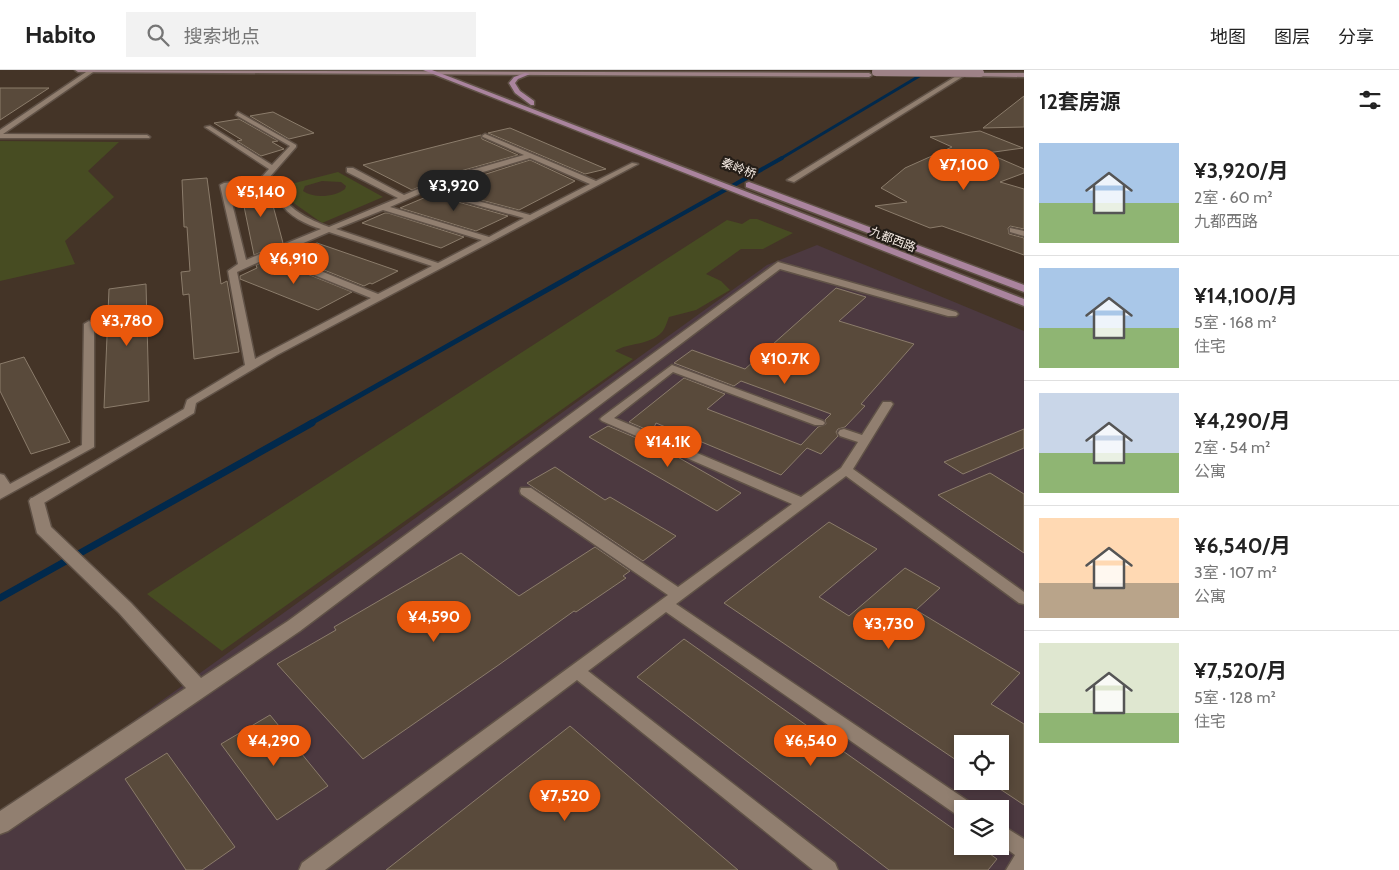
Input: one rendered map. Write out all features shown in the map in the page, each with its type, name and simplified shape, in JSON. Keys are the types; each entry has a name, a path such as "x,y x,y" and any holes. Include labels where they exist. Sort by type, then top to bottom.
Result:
{"main road":[{"path":"78,70 969,72 1024,74"},
{"name":"秦岭桥","path":"432,71 753,198"},
{"path":"451,71 527,74 1024,74"},
{"path":"451,71 667,154"},
{"path":"527,74 516,78 512,83 516,92 531,103"},
{"name":"秦岭桥","path":"703,168 765,192"},
{"name":"九都西路","path":"765,192 1024,289"},
{"name":"九都西路","path":"753,198 1024,303"}],"street":[{"path":"0,824 294,626 778,265 952,314"},
{"path":"36,501 43,529 121,604 200,690"}],"lane":[{"path":"0,134 93,70"},
{"path":"791,180 969,72"},
{"path":"238,114 294,146 262,181"},
{"path":"208,128 272,169"},
{"path":"0,134 147,137"},
{"path":"485,136 597,184"},
{"path":"251,366 232,271 450,179 531,156"},
{"path":"36,501 190,411 191,402 251,366 634,164"},
{"path":"350,170 404,198"},
{"path":"243,266 224,185 262,181 277,185 282,200 289,208 310,223 439,266"},
{"path":"426,189 531,218"},
{"path":"383,207 490,240"},
{"path":"1013,230 1024,234"},
{"path":"271,254 379,298"},
{"path":"0,478 3,493 88,447 89,324"},
{"path":"802,503 606,419 672,368 819,424"},
{"path":"310,870 846,470 887,404"},
{"path":"844,433 864,440"},
{"path":"846,470 1024,599"},
{"path":"526,491 672,600 954,802"},
{"path":"577,671 828,870"},
{"path":"1009,839 1024,850"},
{"path":"1016,870 1024,858"}],"shaded area":[{"path":"817,245 1024,331 1024,870 0,870 0,817 767,265"}],"green space":[{"path":"0,141 119,142 88,171 114,197 65,241 75,264 0,281"},
{"path":"338,172 383,197 322,223 288,199 287,185","holes":["322,181 341,182 346,186 345,189 336,194 318,196 303,191 305,186"]},
{"path":"750,219 757,219 793,233 763,249 741,249 706,274 721,281 730,290 696,310 669,317 663,331 651,340 626,346 615,351 633,359 222,651 147,594 727,220 742,224"}],"building":[{"path":"0,88 49,88 0,120"},
{"path":"1024,96 1024,127 983,128"},
{"path":"273,112 314,133 289,139 250,116"},
{"path":"239,119 278,141 272,142 284,149 261,156 237,141 242,140 214,123"},
{"path":"510,128 606,169 585,174 488,133"},
{"path":"980,131 1023,148 987,153 1024,169 1024,173 1000,182 1024,189 1024,229 1010,226 1008,228 1009,234 1024,238 1024,255 942,226 930,228 875,206 907,202 881,188 905,168 952,147 930,137"},
{"path":"481,135 482,139 518,155 446,175 412,190 363,165"},
{"path":"530,160 575,181 519,210 439,189"},
{"path":"207,178 221,284 227,281 239,352 194,359 189,294 183,295 181,272 190,271 187,227 184,227 182,180"},
{"path":"262,185 268,187 283,243 254,255 240,187"},
{"path":"426,193 508,216 476,231 400,208 426,197 422,195"},
{"path":"385,213 464,237 441,248 362,223"},
{"path":"317,243 398,271 364,286 289,256"},
{"path":"270,259 352,292 318,310 240,279 240,276 257,268 256,265"},
{"path":"146,284 149,401 104,408 109,289"},
{"path":"836,288 866,297 839,321 914,344 861,404 865,406 845,427 838,429 836,432 838,436 821,454 807,448 781,475 656,423 652,432 629,422 684,378 725,394 707,409 801,445 818,427 826,424 825,420 831,414 741,381 734,386 674,363 692,350 745,369"},
{"path":"24,357 70,442 31,454 0,391 0,364"},
{"path":"608,426 667,451 741,493 717,511 589,437"},
{"path":"1024,429 1024,448 963,474 944,462"},
{"path":"555,467 605,500 610,497 676,536 643,561 527,483"},
{"path":"990,473 1024,494 1024,553 938,495"},
{"path":"829,522 877,549 819,597 849,616 905,568 940,588 916,610 1020,673 991,704 1024,724 1024,805 1002,790 1009,790 1009,735 954,735 954,759 724,603"},
{"path":"595,547 630,571 623,576 626,578 576,612 574,611 363,759 277,664 336,630 334,627 461,553 519,596"},
{"path":"684,639 954,829 954,855 991,855 997,859 988,870 889,870 637,677"},
{"path":"270,715 328,786 277,820 221,744"},
{"path":"570,726 738,870 386,870"},
{"path":"167,753 235,847 202,870 186,870 125,779"}],"waterway":[{"path":"780,159 926,72"},
{"path":"575,274 782,158"},
{"path":"309,424 577,273"},
{"path":"0,598 312,423"}]}
